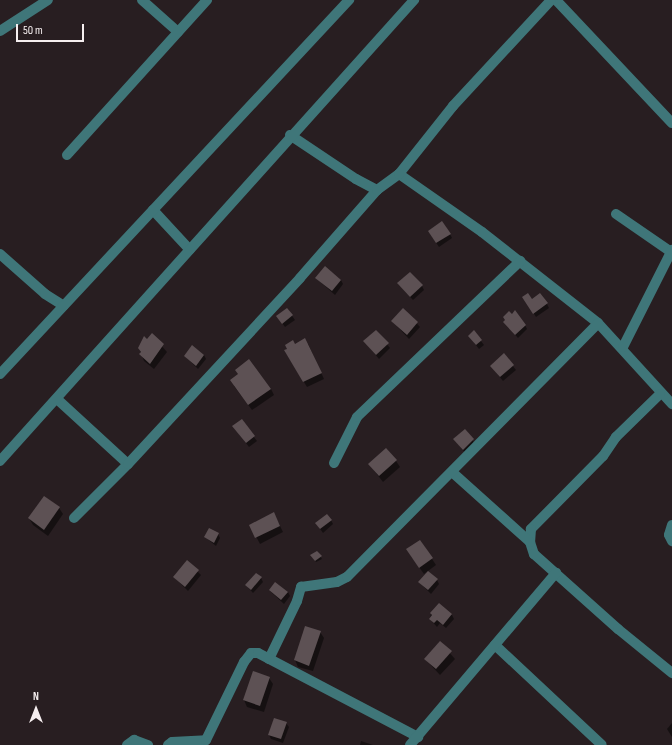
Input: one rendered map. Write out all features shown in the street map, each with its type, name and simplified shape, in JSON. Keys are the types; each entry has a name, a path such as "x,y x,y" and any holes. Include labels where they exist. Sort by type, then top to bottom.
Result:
{"street":[{"path":"1,28 48,0"},
{"path":"142,0 178,32"},
{"path":"67,155 207,0"},
{"path":"0,374 349,0"},
{"path":"0,461 58,399 290,135 340,83 414,0"},
{"path":"74,518 128,464 300,278 377,190 399,174 453,106 551,0"},
{"path":"556,0 672,123"},
{"path":"290,135 356,179 377,190"},
{"path":"399,174 520,261 598,323 623,347 660,394 672,404"},
{"path":"153,210 190,250"},
{"path":"616,214 671,251 623,347"},
{"path":"0,254 45,294 64,306"},
{"path":"334,463 357,417 520,261"},
{"path":"268,659 297,601 301,587 337,582 346,577 452,472 598,323"},
{"path":"660,394 616,437 603,456 531,529 530,542 534,554 672,673"},
{"path":"58,399 128,464"},
{"path":"452,472 530,542"},
{"path":"672,525 669,535 672,541"},
{"path":"410,745 556,573"},
{"path":"496,645 602,745"},
{"path":"168,745 172,742 209,743 244,662 251,653 258,653 418,737"},
{"path":"127,745 134,740 148,745"}],"building":[{"path":"442,221 451,234 436,243 428,231"},
{"path":"325,266 341,280 332,291 315,278"},
{"path":"410,272 423,285 410,297 397,283"},
{"path":"528,293 532,299 540,293 548,303 533,314 522,297"},
{"path":"287,308 293,315 282,324 276,316"},
{"path":"403,308 418,322 407,335 391,321"},
{"path":"515,310 526,325 515,335 503,322 505,320 503,317 509,311 512,314"},
{"path":"376,330 389,343 376,355 363,341"},
{"path":"474,330 482,340 476,345 468,336"},
{"path":"152,333 164,344 150,364 139,354 141,352 138,348 144,336 147,339"},
{"path":"305,338 322,373 303,382 284,350 287,349 285,345 293,340 295,344"},
{"path":"192,345 204,355 196,366 184,356"},
{"path":"504,353 514,365 500,377 490,366"},
{"path":"249,359 271,389 248,405 230,380 238,374 235,370"},
{"path":"242,419 255,436 246,443 232,426"},
{"path":"465,429 474,439 463,450 453,439"},
{"path":"386,448 397,460 379,476 368,464"},
{"path":"44,496 60,507 44,530 28,518"},
{"path":"274,512 280,526 255,538 249,525"},
{"path":"327,514 332,520 320,529 315,523"},
{"path":"209,528 219,533 214,543 204,537"},
{"path":"420,540 433,558 419,568 406,549"},
{"path":"317,551 322,556 315,561 310,555"},
{"path":"187,560 199,570 185,587 173,577"},
{"path":"428,571 438,579 428,590 418,582"},
{"path":"256,573 262,577 251,590 245,585"},
{"path":"275,582 288,592 281,600 269,590"},
{"path":"439,603 452,614 443,625 437,620 434,623 429,619 432,615 430,613"},
{"path":"305,626 321,631 309,666 294,660"},
{"path":"440,641 452,651 436,669 424,659"},
{"path":"253,671 270,677 260,706 243,700"},
{"path":"274,718 287,722 281,739 268,735"}]}
